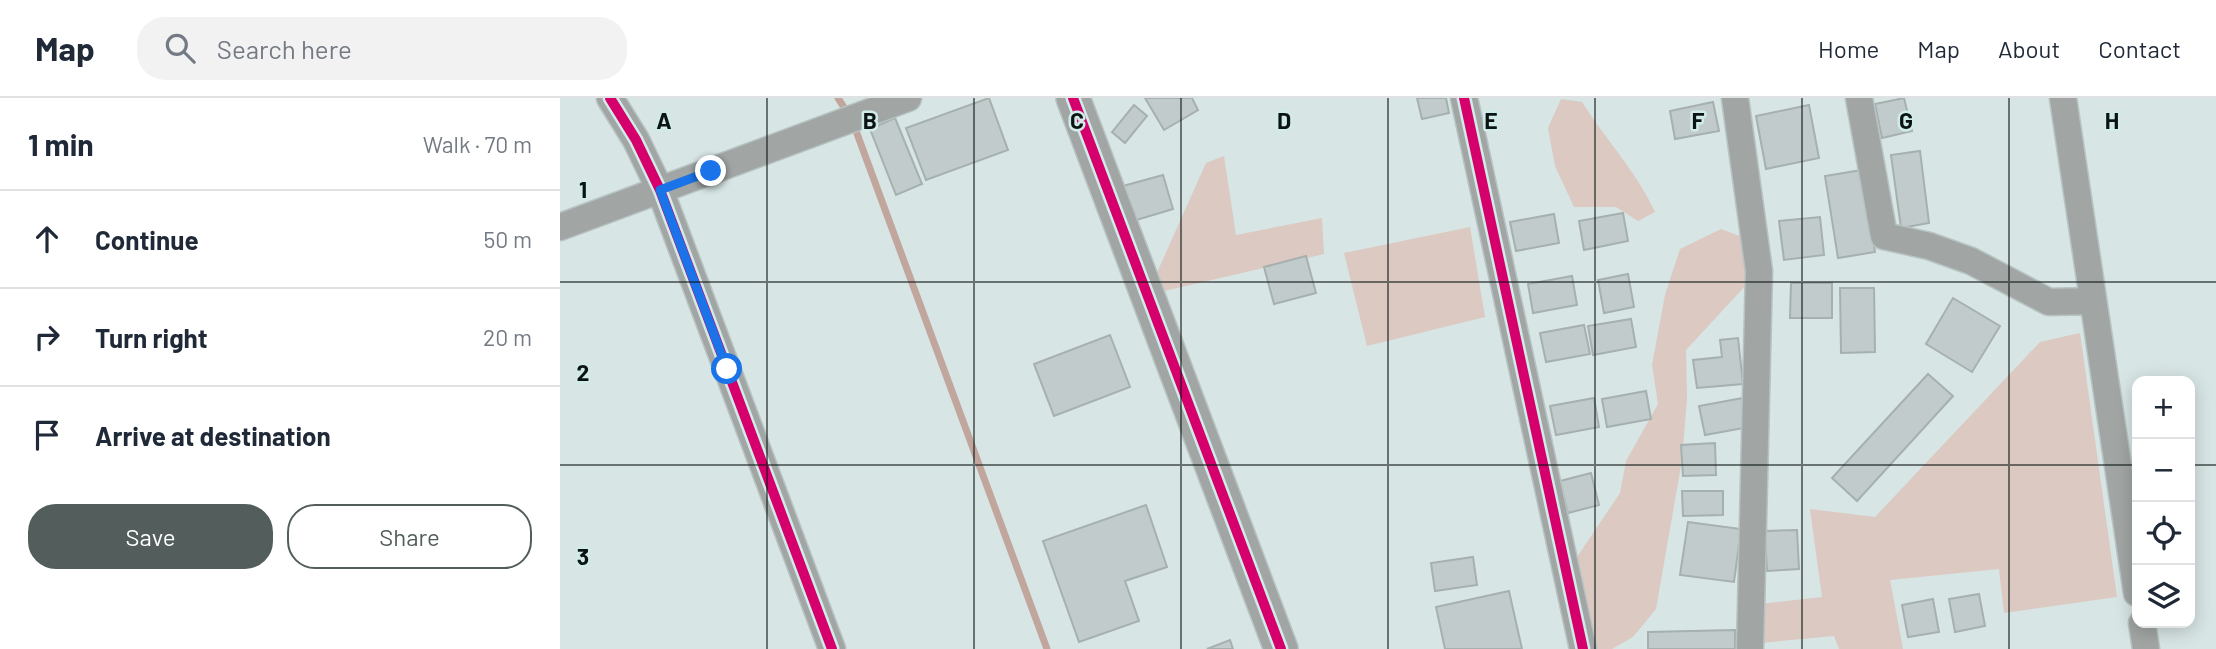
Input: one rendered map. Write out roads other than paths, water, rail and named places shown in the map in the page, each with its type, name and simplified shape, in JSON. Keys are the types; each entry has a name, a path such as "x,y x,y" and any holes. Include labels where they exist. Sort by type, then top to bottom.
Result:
{"street":[{"path":"610,98 636,140 660,190 832,649"},
{"path":"560,227 908,98"},
{"path":"1073,98 1281,649"},
{"path":"1464,98 1583,649"},
{"path":"1735,98 1759,271 1750,649"},
{"path":"1859,98 1884,236 1929,246 1971,261 2049,302 2092,301"},
{"path":"2063,98 2133,565"},
{"path":"2143,628 2146,649"}],"waterway":[{"path":"838,98 852,120 1047,649"}]}
